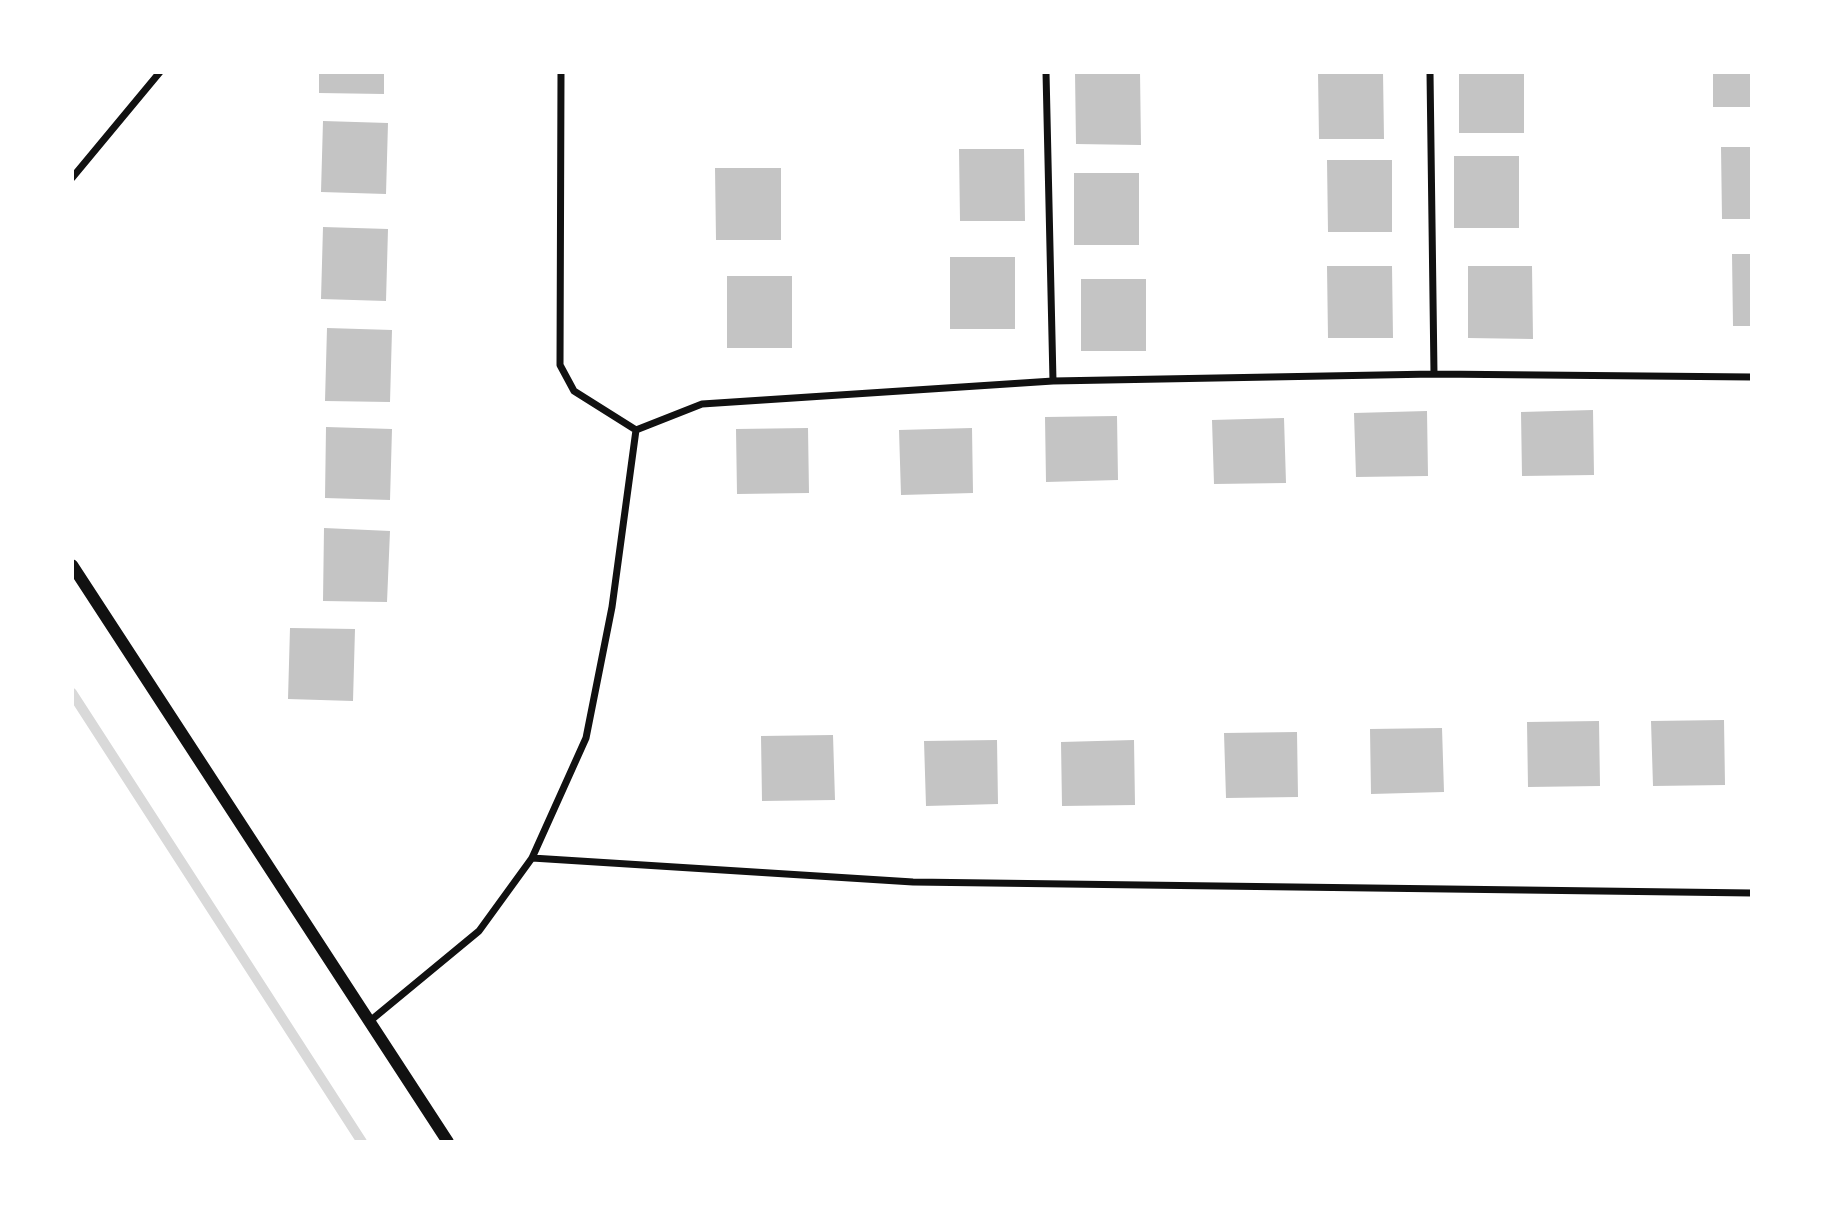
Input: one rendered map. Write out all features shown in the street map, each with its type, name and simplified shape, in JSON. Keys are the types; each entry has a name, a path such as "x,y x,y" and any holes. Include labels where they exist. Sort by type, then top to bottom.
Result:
{"street":[{"path":"72,178 160,72"},
{"path":"561,72 560,365 574,391 636,430"},
{"path":"1046,72 1053,381"},
{"path":"1430,72 1434,374"},
{"path":"636,430 702,404 1053,381 1434,374 1752,377"},
{"path":"369,1021 479,931 532,858 586,738 612,607 636,430"},
{"path":"72,565 448,1142"},
{"path":"532,858 913,882 1752,893"}],"building":[{"path":"319,72 384,72 384,94 319,93"},
{"path":"1075,72 1140,72 1141,145 1076,144"},
{"path":"1318,72 1383,72 1384,139 1319,139"},
{"path":"1459,72 1524,72 1524,133 1459,133"},
{"path":"1713,72 1752,72 1752,107 1713,107"},
{"path":"323,121 388,123 386,194 321,192"},
{"path":"1721,147 1752,147 1752,219 1722,219"},
{"path":"959,149 1024,149 1025,221 960,221"},
{"path":"1454,156 1519,156 1519,228 1454,228"},
{"path":"1327,160 1392,160 1392,232 1328,232"},
{"path":"715,168 781,168 781,240 716,240"},
{"path":"1074,173 1139,173 1139,245 1074,245"},
{"path":"323,227 388,229 386,301 321,299"},
{"path":"1732,254 1752,254 1752,326 1733,326"},
{"path":"950,257 1015,257 1015,329 950,329"},
{"path":"1327,266 1392,266 1393,338 1328,338"},
{"path":"1468,266 1532,266 1533,339 1468,338"},
{"path":"727,276 792,276 792,348 727,348"},
{"path":"1081,279 1146,279 1146,351 1081,351"},
{"path":"327,328 392,330 390,402 325,401"},
{"path":"1593,410 1594,475 1522,476 1521,412"},
{"path":"1427,411 1428,476 1356,477 1354,413"},
{"path":"1117,416 1118,480 1046,482 1045,417"},
{"path":"1284,418 1286,483 1214,484 1212,420"},
{"path":"326,427 392,429 390,500 325,498"},
{"path":"808,428 809,493 737,494 736,429"},
{"path":"972,428 973,493 901,495 899,430"},
{"path":"324,528 390,531 387,602 323,601"},
{"path":"290,628 355,629 353,701 288,699"},
{"path":"1724,720 1725,785 1653,786 1651,721"},
{"path":"1599,721 1600,786 1528,787 1527,722"},
{"path":"1442,728 1444,792 1371,794 1370,729"},
{"path":"1297,732 1298,797 1226,798 1224,733"},
{"path":"833,735 835,800 762,801 761,736"},
{"path":"997,740 998,804 926,806 924,741"},
{"path":"1134,740 1135,805 1062,806 1061,742"}],"waterway":[{"path":"72,693 362,1142"}]}
